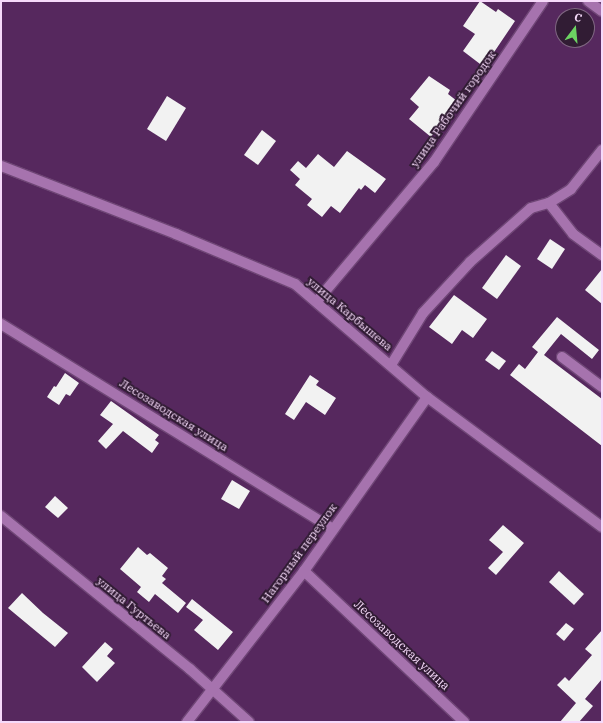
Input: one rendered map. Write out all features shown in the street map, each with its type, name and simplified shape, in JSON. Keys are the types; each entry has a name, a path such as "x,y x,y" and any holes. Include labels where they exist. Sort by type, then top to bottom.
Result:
{"street":[{"name":"улица Рабочий городок","path":"317,301 434,162 543,1"},
{"path":"588,1 602,11"},
{"path":"391,365 423,313 470,262 531,208 550,203 571,190 602,150"},
{"name":"улица Карбышева","path":"1,166 169,231 295,284 317,301 427,397 602,527"},
{"path":"550,203 573,234 602,255"},
{"name":"Лесозаводская улица","path":"1,324 333,529"},
{"path":"562,357 602,387"},
{"name":"Нагорный переулок","path":"187,722 304,571 427,397"},
{"name":"улица Гуртьева","path":"1,516 212,689 250,722"},
{"name":"Лесозаводская улица","path":"304,571 464,722"}],"building":[{"path":"480,1 496,12 498,9 515,21 484,67 463,51 475,34 463,26"},
{"path":"429,76 450,90 448,94 457,101 431,137 409,119 419,107 410,99"},
{"path":"167,96 186,108 166,141 147,129"},
{"path":"262,130 276,141 258,165 244,155"},
{"path":"347,151 386,179 375,193 365,185 361,190 359,188 340,213 331,206 322,217 307,205 312,199 295,185 300,179 290,170 298,161 306,168 318,154 334,167"},
{"path":"550,239 565,249 552,269 537,259"},
{"path":"506,255 521,266 497,299 482,288"},
{"path":"602,269 602,304 585,290"},
{"path":"454,295 487,319 473,338 462,330 452,344 429,327"},
{"path":"557,317 599,350 592,359 561,334 544,355 602,399 602,446 510,375 519,364 525,369 538,352 532,347"},
{"path":"492,351 506,361 499,370 485,360"},
{"path":"65,373 79,383 70,396 66,394 59,405 47,397"},
{"path":"310,375 319,381 316,385 336,398 325,415 306,402 294,420 285,414"},
{"path":"111,401 159,435 155,440 159,443 152,453 123,431 106,449 98,441 113,424 100,415"},
{"path":"232,480 250,491 239,509 221,499"},
{"path":"55,496 68,508 58,518 45,507"},
{"path":"503,525 524,543 496,575 488,568 503,552 489,540"},
{"path":"138,547 147,555 150,553 168,568 162,576 166,579 162,583 186,603 178,613 155,594 149,602 137,592 141,587 120,569"},
{"path":"559,571 584,594 574,605 549,582"},
{"path":"22,593 43,613 68,633 55,647 8,608"},
{"path":"192,599 233,632 218,650 194,630 203,620 186,607"},
{"path":"566,623 574,629 564,641 556,634"},
{"path":"602,630 602,679 585,699 593,706 579,722 560,722 576,703 557,685 565,677 569,681 592,655 585,649"},
{"path":"105,642 113,649 107,656 115,663 97,682 82,667"}]}
